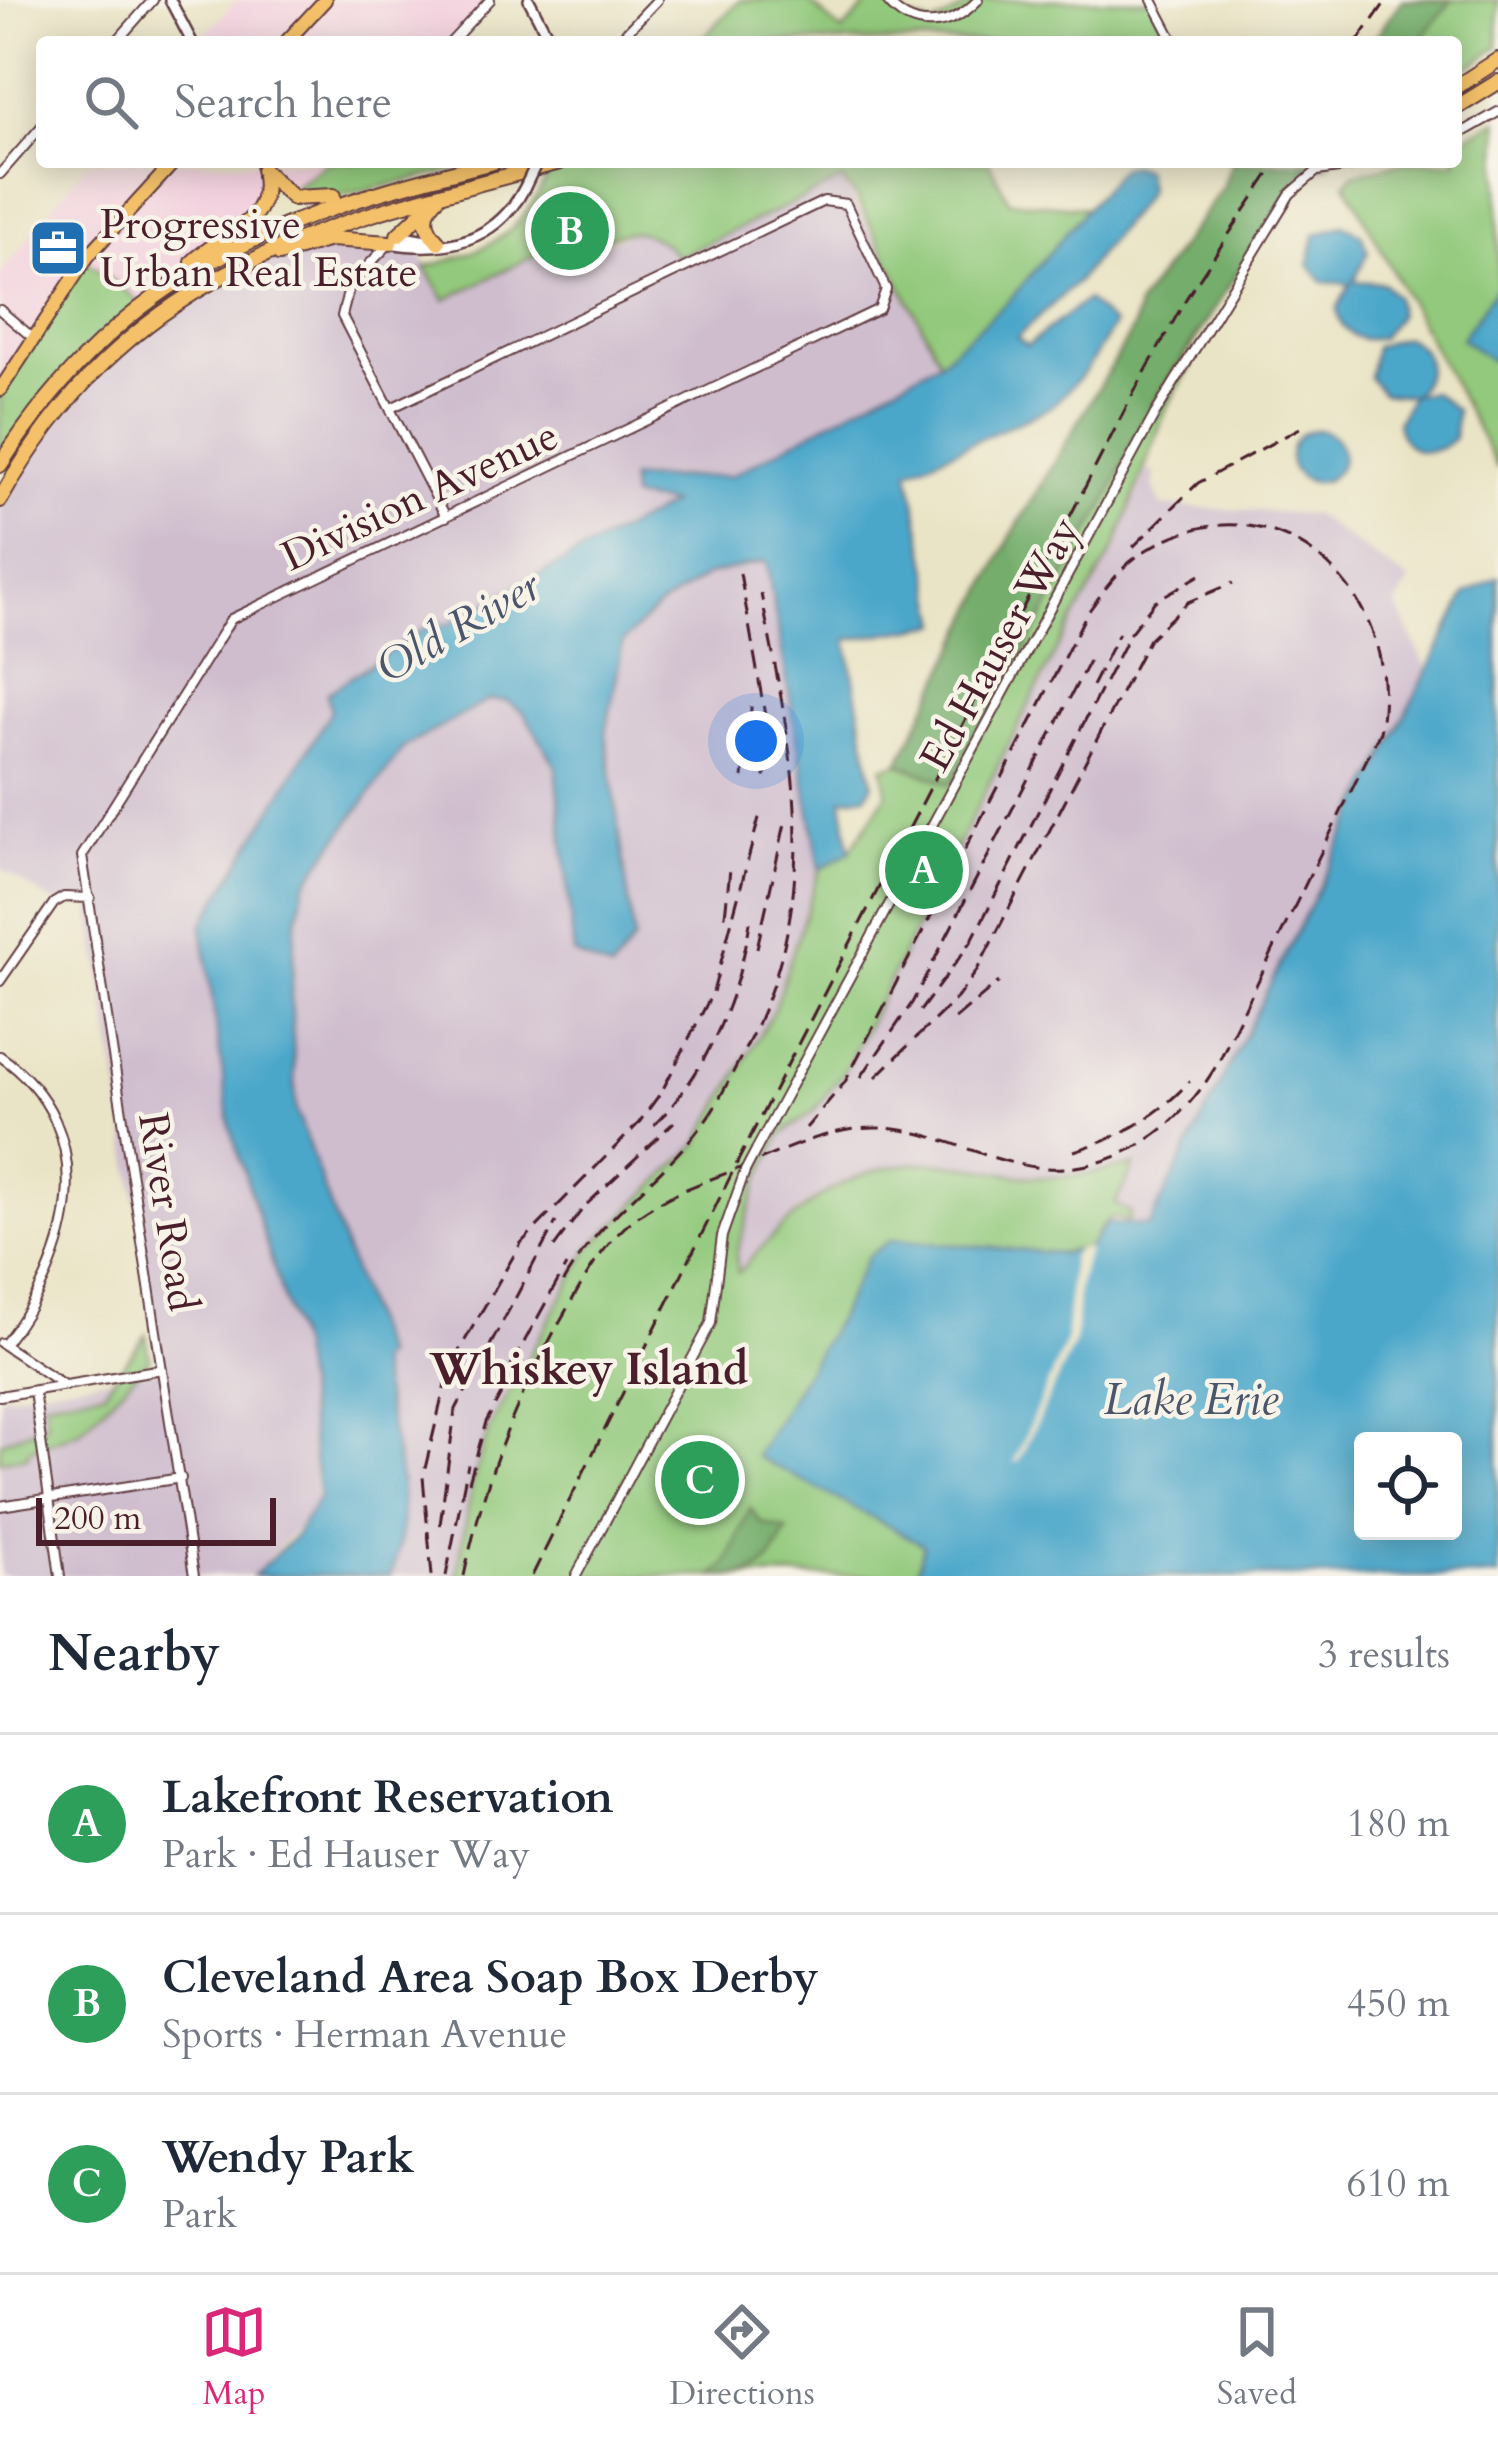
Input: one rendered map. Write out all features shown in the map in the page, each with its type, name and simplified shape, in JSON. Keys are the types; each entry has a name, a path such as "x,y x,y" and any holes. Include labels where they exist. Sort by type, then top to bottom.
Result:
{"highway":[{"path":"1462,83 1498,60"},
{"path":"1462,104 1498,82"},
{"path":"163,291 225,251 292,220 469,168"},
{"path":"0,500 43,434 89,378 165,310 238,264 305,233 537,168"},
{"path":"0,465 73,370 211,245 257,215 266,193 263,170 283,193 311,201 386,181 461,170"},
{"path":"89,378 194,301 270,258 331,239 394,239 442,193"},
{"path":"427,208 426,224 438,242"}],"main road":[{"path":"292,36 326,0"},
{"path":"0,390 88,256 169,168"}],"street":[{"path":"121,36 153,0"},
{"path":"170,0 189,36"},
{"path":"457,36 490,0"},
{"path":"529,0 548,36"},
{"path":"623,36 657,0"},
{"path":"886,0 914,22 945,23 978,0"},
{"path":"1152,0 1171,36"},
{"path":"1462,133 1498,112"},
{"path":"0,174 36,133"},
{"path":"394,239 429,249 455,243 500,222 534,168"},
{"name":"Ed Hauser Way","path":"576,1576 704,1339 719,1291 722,1236 756,1150 1155,414 1290,194 1316,171 1338,168"},
{"name":"Division Avenue","path":"82,856 231,619 884,303 886,289 841,202 824,201 391,408"},
{"path":"446,517 342,312 350,284 394,239 455,243"},
{"path":"0,310 34,339"},
{"name":"River Road","path":"82,856 194,1576"},
{"path":"0,981 54,903 64,897 90,898"},
{"path":"0,1056 28,1083 50,1117 65,1166 67,1201 65,1234 54,1266 2,1344 65,1385"},
{"path":"0,1396 162,1369"},
{"path":"34,1391 60,1576"},
{"path":"0,1506 181,1478"}],"shaded area":[{"path":"237,0 490,0 457,36 204,36"},
{"path":"83,168 320,168 296,185 293,198 265,173 264,202 144,305 86,261 0,390 0,275"},
{"path":"842,180 940,361 731,476 630,479 673,503 444,627 435,621 327,692 331,710 203,925 230,1126 299,1349 317,1505 252,1576 0,1576 0,1396 161,1369 90,899 54,903 0,868 0,500 89,378 182,309 256,264 321,241 417,248 446,300 555,246 563,260 638,230 655,233 678,256"},
{"path":"1147,470 1155,473 1153,487 1162,506 1313,514 1409,581 1396,605 1428,671 1204,1124 1148,1227 1121,1223 1130,1213 1115,1205 1134,1165 1083,1177 1042,1177 910,1163 849,1179 802,1207 738,1274 736,1254 758,1183 781,1134 813,1112 843,1073 1059,645 1116,546"},
{"path":"767,561 820,869 774,1009 697,1144 589,1249 490,1426 472,1484 457,1576 390,1576 401,1533 395,1439 377,1360 383,1356 296,1110 291,995 296,925 305,884 403,748 489,699 507,701 524,713 556,766 574,953 634,940 606,733 623,642 657,608 708,575"}],"green space":[{"path":"740,0 807,0 842,32 872,0 886,0 900,15 934,25 978,0 1152,0 1171,36 705,36"},
{"path":"1402,0 1498,0 1498,47 1462,72 1462,36 1376,36"},
{"path":"1402,0 1452,0 1424,36 1376,36"},
{"path":"1498,120 1498,469 1346,183 1353,174 1380,168 1462,168 1462,140"},
{"path":"320,168 466,168 317,201 293,198 296,185"},
{"path":"566,168 992,168 1009,201 1089,208 1008,302 940,361 856,197 842,180 678,257 649,235 622,233 562,260 554,246 445,300 425,267 469,254 501,237 527,211 550,172"},
{"path":"1230,168 1305,168 1141,422 1112,491 951,785 899,763 1010,538 1134,327 1138,305 1223,187"},
{"path":"1292,168 1315,168 1289,185 1184,360 1192,365 1167,407 1116,546 1059,645 843,1073 813,1112 781,1135 758,1183 736,1254 738,1273 801,1211 848,1181 874,1171 943,1163 1046,1177 1135,1165 1115,1204 1131,1213 1129,1221 1112,1217 1094,1239 1091,1320 1081,1358 1023,1467 1006,1467 957,1561 1003,1465 999,1454 1046,1356 1070,1251 1057,1253 1051,1334 1038,1333 1044,1252 1004,1250 999,1331 986,1330 991,1248 967,1247 965,1267 954,1266 955,1246 893,1242 865,1276 858,1277 972,1333 963,1352 849,1296 842,1310 1003,1391 992,1413 830,1332 822,1345 983,1426 971,1448 810,1367 794,1395 853,1425 838,1454 779,1425 771,1441 849,1480 877,1424 945,1457 930,1488 874,1461 862,1484 934,1520 926,1537 932,1548 923,1576 457,1576 472,1484 490,1426 589,1249 698,1144 774,1009 820,869 850,851 887,794 883,767 899,763 951,784 1206,305"},
{"path":"85,260 144,305 104,338 0,465 0,390"},
{"path":"146,1335 150,1359 80,1431 28,1450 28,1456 0,1461 0,1442 47,1424 44,1401 104,1391"},
{"path":"750,1508 761,1523 787,1530 779,1545 760,1570 713,1576 726,1565"}],"water":[{"name":"Old River","path":"1120,168 1145,170 1148,189 1144,197 1076,283 1017,337 1027,346 1086,300 1114,325 1085,372 1051,407 909,471 940,624 847,640 873,784 866,795 842,799 850,851 820,869 766,561 708,575 657,608 623,642 606,733 634,940 611,971 574,954 556,766 524,713 507,701 489,700 403,748 305,884 296,925 291,995 296,1109 383,1357 377,1361 398,1469 401,1523 390,1576 253,1576 294,1537 319,1497 299,1349 230,1126 202,926 331,711 327,693 436,621 445,626 671,504 631,498 630,479 731,476 940,361 1008,302"},
{"path":"1343,225 1361,234 1368,252 1354,281 1383,283 1396,297 1398,316 1380,338 1364,339 1346,330 1337,309 1350,284 1322,281 1309,265 1315,235"},
{"path":"1498,286 1498,365 1461,339"},
{"path":"1404,337 1420,348 1427,363 1424,379 1413,395 1433,392 1456,410 1454,438 1437,450 1419,451 1400,433 1397,422 1411,396 1382,393 1369,377 1375,347"},
{"path":"1316,430 1334,438 1342,456 1334,474 1316,482 1298,474 1290,456 1298,438"},
{"name":"Lake Erie","path":"1498,577 1498,1576 916,1576 924,1545 756,1456 836,1321 868,1256 891,1240 1061,1253 1088,1248 1107,1223 1149,1226 1466,594"}],"pier":[{"path":"1088,1248 1078,1287 1075,1341 1014,1462 1066,1342 1072,1256 1077,1249"}],"railway":[{"path":"1361,36 1387,0"},
{"path":"532,1576 740,1157 1133,394 1187,297 1273,168"},
{"path":"1133,547 1198,483 1300,428"},
{"path":"464,1576 481,1505 530,1378 594,1264 612,1240 646,1211 704,1182 844,1131 896,1129 1018,1164 1081,1166 1137,1146 1184,1109 1220,1059 1380,732 1383,682 1373,635 1352,593 1322,560 1285,537 1242,525 1196,529 1148,549 1114,579 1086,615 845,1082 806,1128"},
{"path":"740,573 767,727 765,780"},
{"path":"920,1011 971,942 1130,633 1155,601 1200,575"},
{"path":"876,1077 957,998 976,972 1149,639 1188,602 1233,583"},
{"path":"563,1282 593,1239 684,1146 713,1109 769,996 785,939 796,828 784,714 761,594"},
{"path":"1092,686 1119,633"},
{"path":"861,1077 912,1003 1089,661"},
{"path":"743,778 752,700"},
{"path":"432,1576 423,1477 449,1368 521,1243 638,1124 662,1091 713,992 760,814"},
{"path":"757,948 786,819"},
{"path":"725,916 730,869"},
{"path":"654,1125 690,1082 718,1031 738,977 750,922"},
{"path":"955,1019 999,982"},
{"path":"1074,1151 1137,1124 1190,1081"},
{"path":"554,1247 584,1207 674,1122"},
{"path":"440,1525 455,1411 556,1222"},
{"path":"511,1366 566,1266"},
{"path":"469,1482 486,1422 522,1355"},
{"path":"446,1576 468,1464"}],"place":[{"name":"Cleveland Area Soap Box Derby","path":"570,231"},
{"name":"Progressive Urban Real Estate","path":"58,248"},
{"name":"Lakefront Reservation","path":"924,870"},
{"name":"Wendy Park","path":"700,1480"}],"district":[{"name":"Whiskey Island","path":"589,1369"}]}
